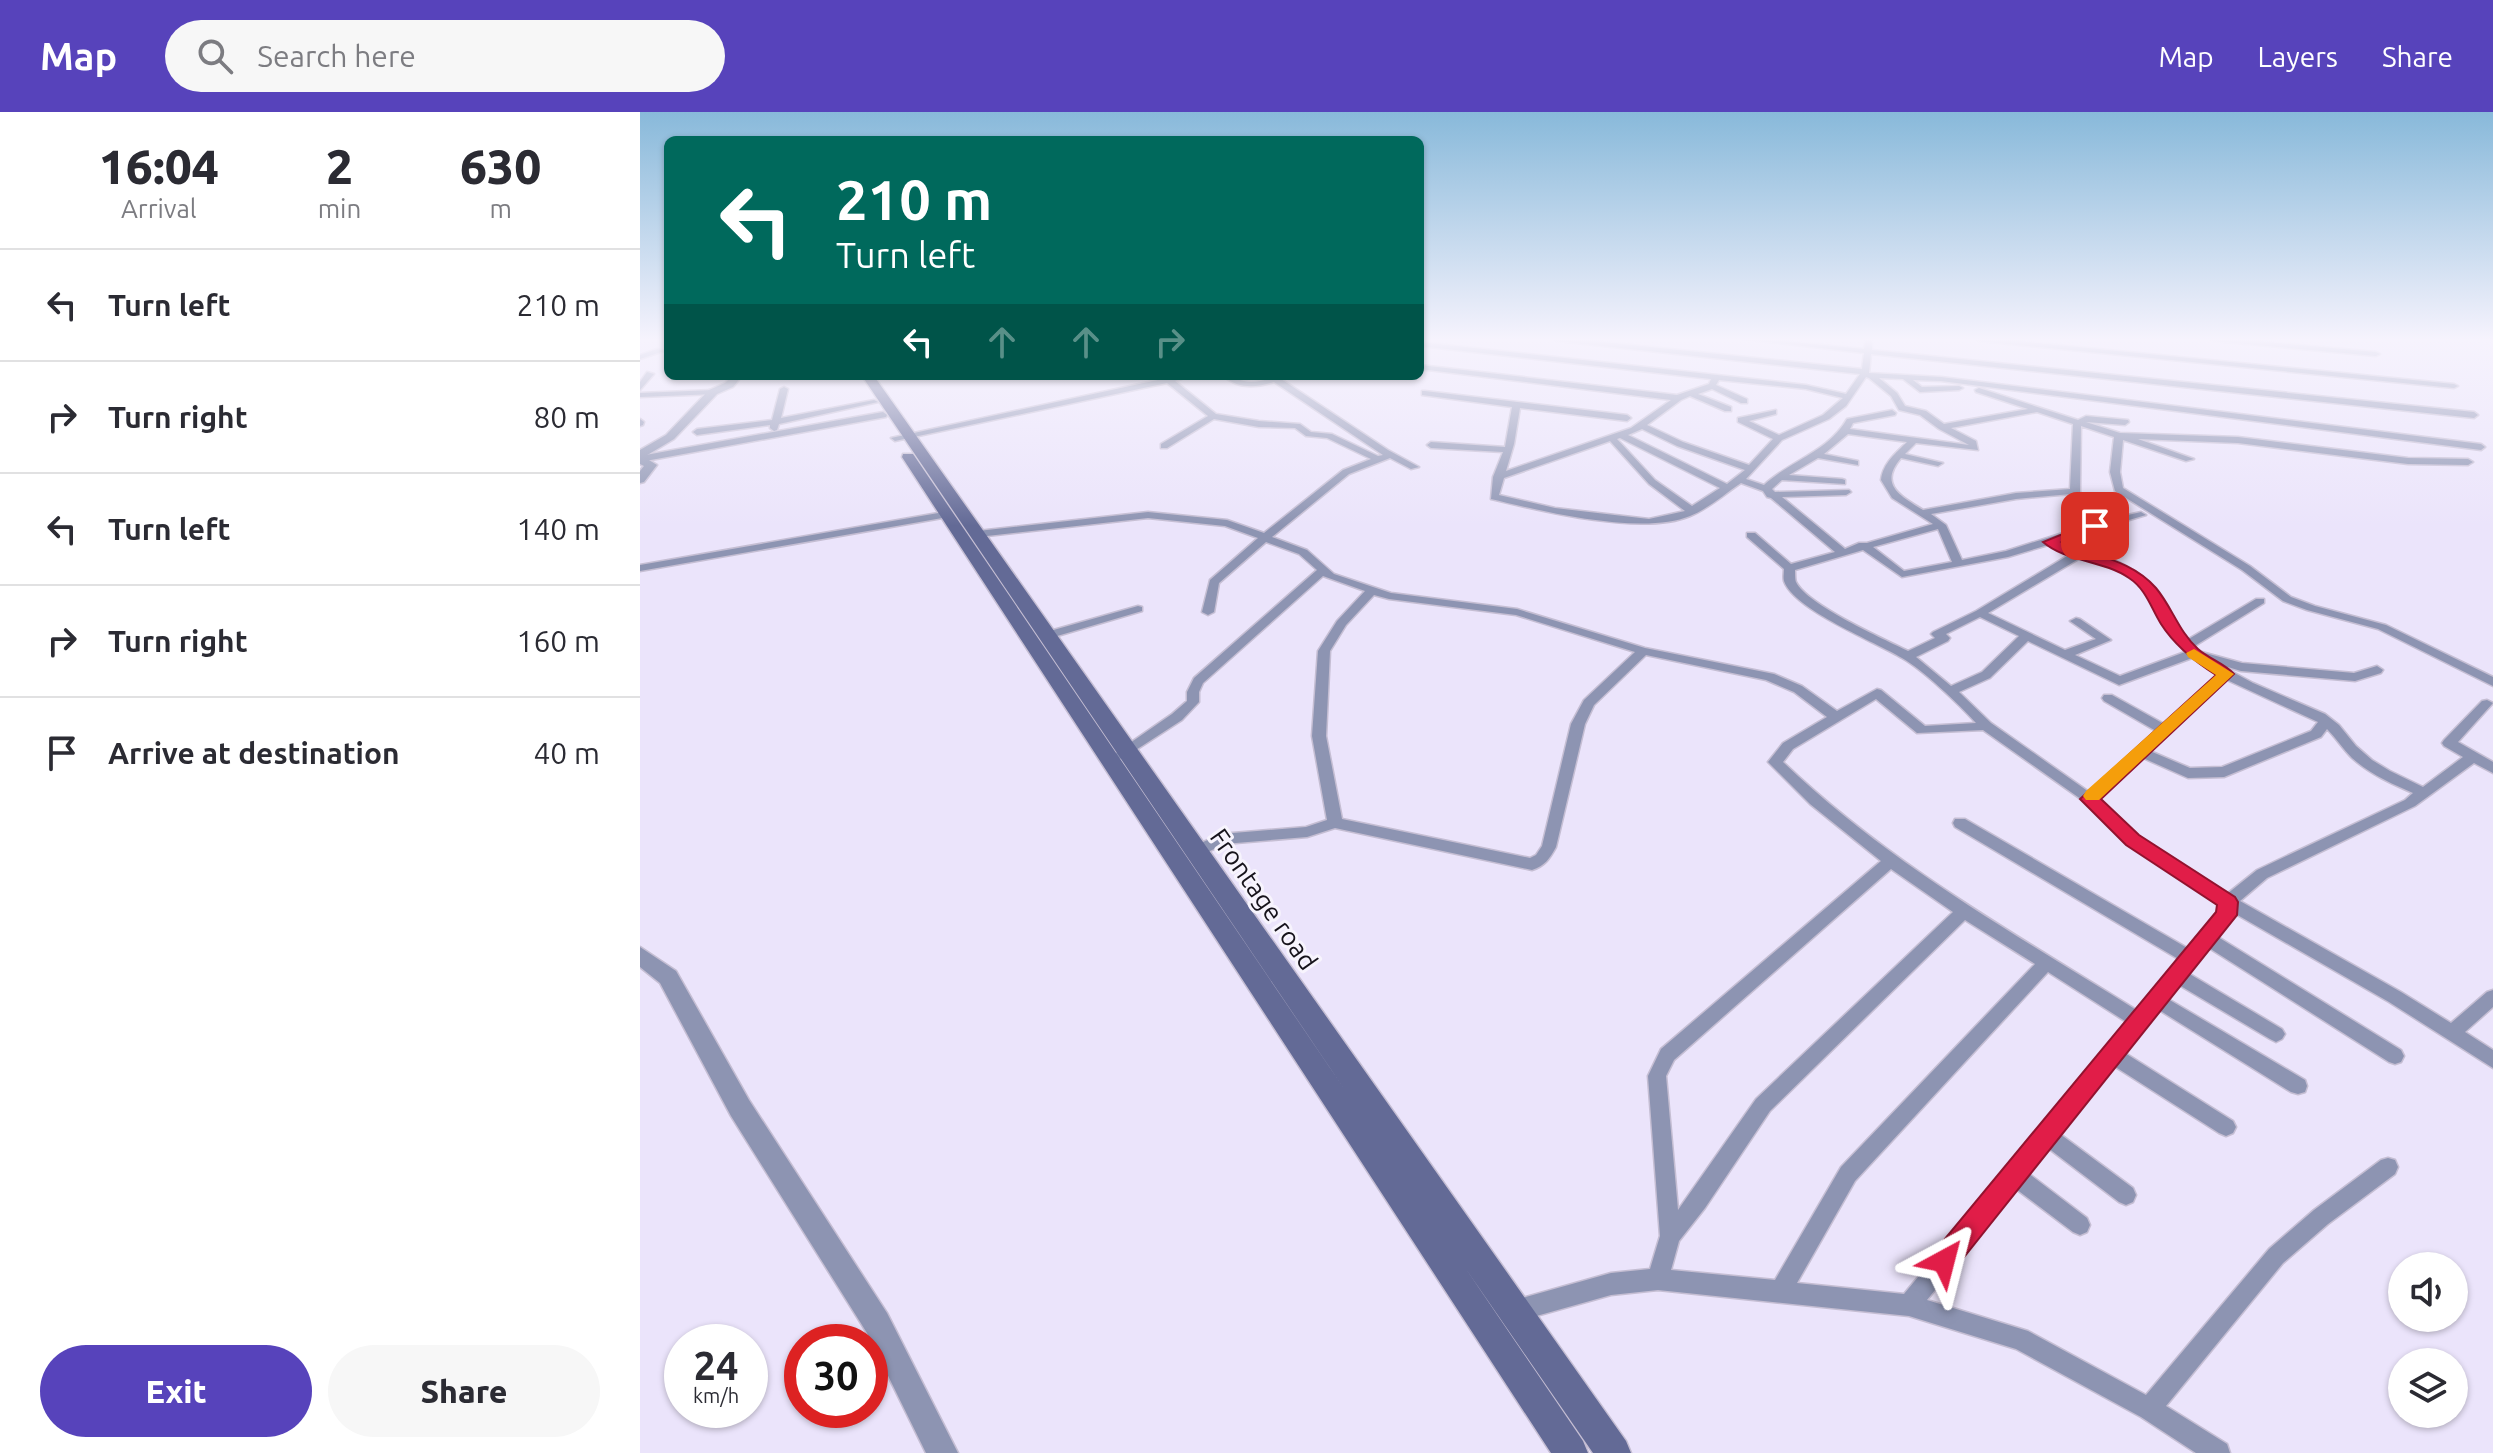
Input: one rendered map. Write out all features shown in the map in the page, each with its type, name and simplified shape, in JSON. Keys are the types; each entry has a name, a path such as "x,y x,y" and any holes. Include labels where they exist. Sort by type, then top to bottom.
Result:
{"main road":[{"path":"874,402 901,437 944,515 1119,756 1571,1453"},
{"name":"Frontage road","path":"882,402 901,437 978,534 1047,635 1119,756 1197,851 1614,1453"}],"street":[{"path":"640,458 670,437 704,402"},
{"path":"772,436 781,402"},
{"path":"901,437 1068,402"},
{"path":"1195,402 1213,416 1259,424 1297,426 1309,434 1329,436 1375,458"},
{"path":"1315,402 1390,455 1414,467"},
{"path":"1490,402 1627,418"},
{"path":"1498,477 1643,426 1674,402"},
{"path":"1710,402 1728,409"},
{"path":"1516,405 1508,450 1494,497 1555,511 1649,522 1671,519 1692,511 1729,489 1779,438 1826,417 1844,402"},
{"path":"1898,402 1902,408 1923,413 1973,443 1975,448"},
{"path":"2011,402 2189,459"},
{"path":"2118,402 2481,447"},
{"path":"2349,402 2474,415"},
{"path":"640,458 772,436 879,409"},
{"path":"697,432 879,409"},
{"path":"1942,427 2034,410"},
{"path":"1773,412 1741,420 1779,438"},
{"path":"1768,492 1773,480 1817,455 1847,431 1850,421 1892,413"},
{"path":"1164,446 1213,416"},
{"path":"2077,423 2086,419 2125,422"},
{"path":"2077,423 2075,491 2079,511 2095,526"},
{"path":"1643,426 1680,444 1749,468"},
{"path":"1847,431 1975,448"},
{"path":"1617,436 1729,489"},
{"path":"1617,436 1637,468 1692,511"},
{"path":"2119,436 2238,440 2408,461 2468,462"},
{"path":"2119,436 2115,472 2118,489 2154,513 2220,552 2287,599 2382,627 2493,682"},
{"path":"1915,439 1897,455 1884,476 1884,482 1893,494 1941,525 1958,563"},
{"path":"1431,445 1508,450"},
{"path":"1963,459 1975,448"},
{"path":"1208,612 1214,582 1346,472 1375,458 1390,455"},
{"path":"1817,455 1855,463"},
{"path":"1897,455 1938,463"},
{"path":"640,458 651,465 640,479"},
{"path":"1768,492 1844,487 1782,477"},
{"path":"1740,480 1768,492 1842,552"},
{"path":"1921,513 2016,496 2075,491"},
{"path":"640,568 944,515"},
{"path":"978,534 1148,515 1227,523 1303,552 1322,571 1372,590 1453,606 1517,612 1643,651 1770,677 1798,689 1837,718"},
{"path":"1863,545 1902,574 2050,542 2095,526 2141,515"},
{"path":"1789,568 1941,525"},
{"path":"1751,535 1789,568 1790,582 1803,597 1850,627 1908,656 1986,726 2090,799 2133,840 2228,902 2493,1060"},
{"path":"2050,542 2109,562 2135,575 2152,592 2168,624 2190,649 2226,674 2326,721 2342,734 2350,749 2391,780 2423,792"},
{"path":"1908,656 1944,638 1937,634 1980,613 2079,554"},
{"path":"1119,756 1177,717 1193,702 1198,681 1322,571"},
{"path":"1335,823 1319,736 1324,651 1341,623 1372,590"},
{"path":"1980,613 2119,681 2190,649 2260,601"},
{"path":"1047,635 1138,609"},
{"path":"2065,654 2105,640 2076,621"},
{"path":"1950,691 1986,675 2027,635"},
{"path":"2190,649 2255,669 2355,677 2377,670"},
{"path":"1197,851 1221,839 1307,832 1335,823 1532,864 1541,859 1549,847 1578,724 1589,703 1643,651"},
{"path":"2090,799 2226,674"},
{"path":"1986,726 1922,730 1877,693 1788,746 1775,762 1810,799 1889,863 2139,1021"},
{"path":"2108,698 2165,730"},
{"path":"2487,704 2449,743 2493,768"},
{"path":"2141,752 2188,773 2224,772 2316,734 2326,721"},
{"path":"1909,1305 2226,915 2228,902 2262,874 2383,818 2471,758"},
{"path":"1960,823 2191,958"},
{"path":"1658,1279 1670,1236 1657,1076 1667,1055 1889,863"},
{"path":"1670,1236 1698,1201 1763,1105 1964,911"},
{"path":"2207,938 2395,1056"},
{"path":"640,955 668,977 740,1108 877,1323 942,1453"},
{"path":"1781,1290 1848,1174 2047,962"},
{"path":"2177,975 2276,1034"},
{"path":"2452,1033 2493,997"},
{"path":"2156,1000 2298,1086"},
{"path":"2111,1054 2226,1127"},
{"path":"2045,1134 2126,1195"},
{"path":"2149,1409 2276,1256 2321,1217 2388,1167"},
{"path":"2013,1174 2080,1225"},
{"path":"1490,1331 1515,1311 1611,1284 1658,1279 1909,1305 2020,1339 2149,1409 2218,1453"}],"slow traffic":[{"path":"2093,796 2226,674 2194,653"}],"route":[{"path":"1944,1261 2226,915 2228,902 2133,840 2090,799 2226,674 2193,653 2168,624 2152,592 2135,575 2109,562 2050,542 2095,526"}]}
